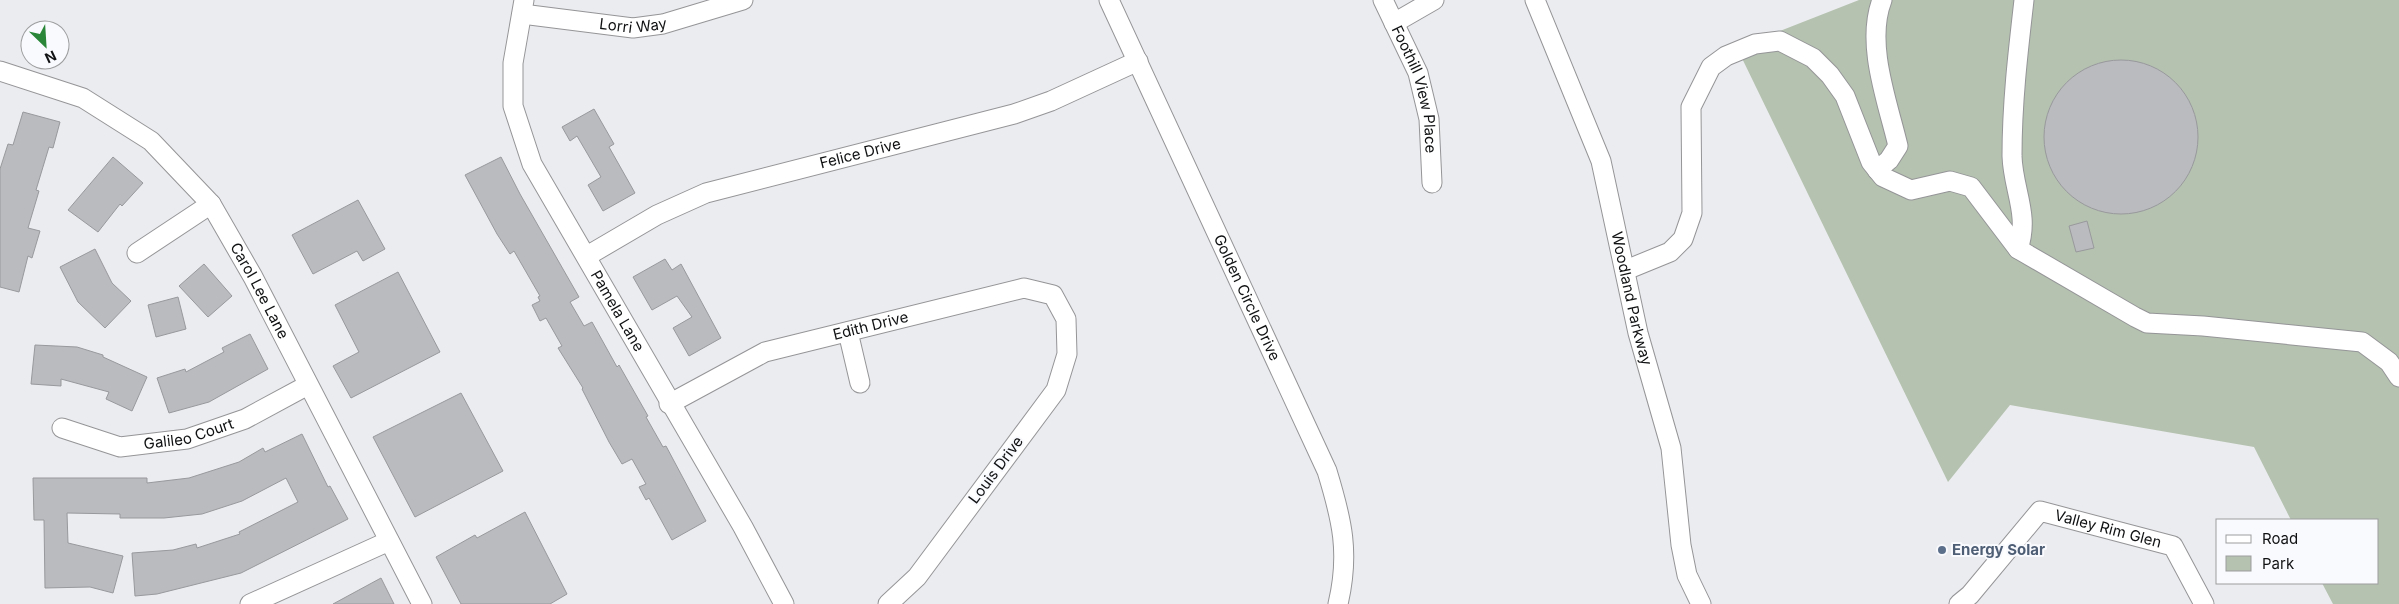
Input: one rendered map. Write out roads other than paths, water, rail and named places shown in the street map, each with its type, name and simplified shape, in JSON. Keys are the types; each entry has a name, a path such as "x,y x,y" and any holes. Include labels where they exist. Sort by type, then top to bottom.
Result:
{"street":[{"name":"Lorri Way","path":"523,7 633,28 663,24 743,0"},
{"name":"Golden Circle Drive","path":"1109,0 1327,471 1342,518 1344,576 1338,604"},
{"name":"Foothill View Place","path":"1383,0 1418,72 1428,119 1432,183"},
{"path":"1394,23 1434,0"},
{"name":"Woodland Parkway","path":"1535,0 1601,161 1626,270 1638,333 1671,448 1681,545 1687,575 1701,604"},
{"path":"1877,170 1889,160 1898,146 1881,78 1878,24 1882,0"},
{"path":"2018,249 2023,235 2024,223 2012,159 2012,117 2024,0"},
{"name":"Pamela Lane","path":"523,7 513,63 513,106 532,164 743,528 784,604"},
{"path":"1626,270 1664,255 1683,239 1692,213 1691,107 1711,67 1726,56 1754,44 1780,41 1813,58 1845,96 1871,162 1883,177 1895,185 1911,190 1950,181 1971,187 2018,249 2146,323 2203,326 2362,342 2389,362 2399,377"},
{"name":"Felice Drive","path":"587,256 657,215 706,193 1014,114 1052,101 1138,61"},
{"name":"Carol Lee Lane","path":"0,71 83,98 151,141 211,204 253,277 422,604"},
{"path":"137,253 211,204"},
{"name":"Edith Drive","path":"670,404 765,352 1024,288 1053,295 1066,319"},
{"name":"Louis Drive","path":"888,604 917,577 1056,390 1067,354 1066,319"},
{"path":"848,332 860,383"},
{"name":"Galileo Court","path":"62,428 120,447 186,439 246,419 308,384"},
{"name":"Valley Rim Glen","path":"1959,604 1970,595 2040,511 2173,546 2204,604"},
{"path":"250,604 389,541"}],"place":[{"name":"Energy Solar","path":"1942,550"}]}
